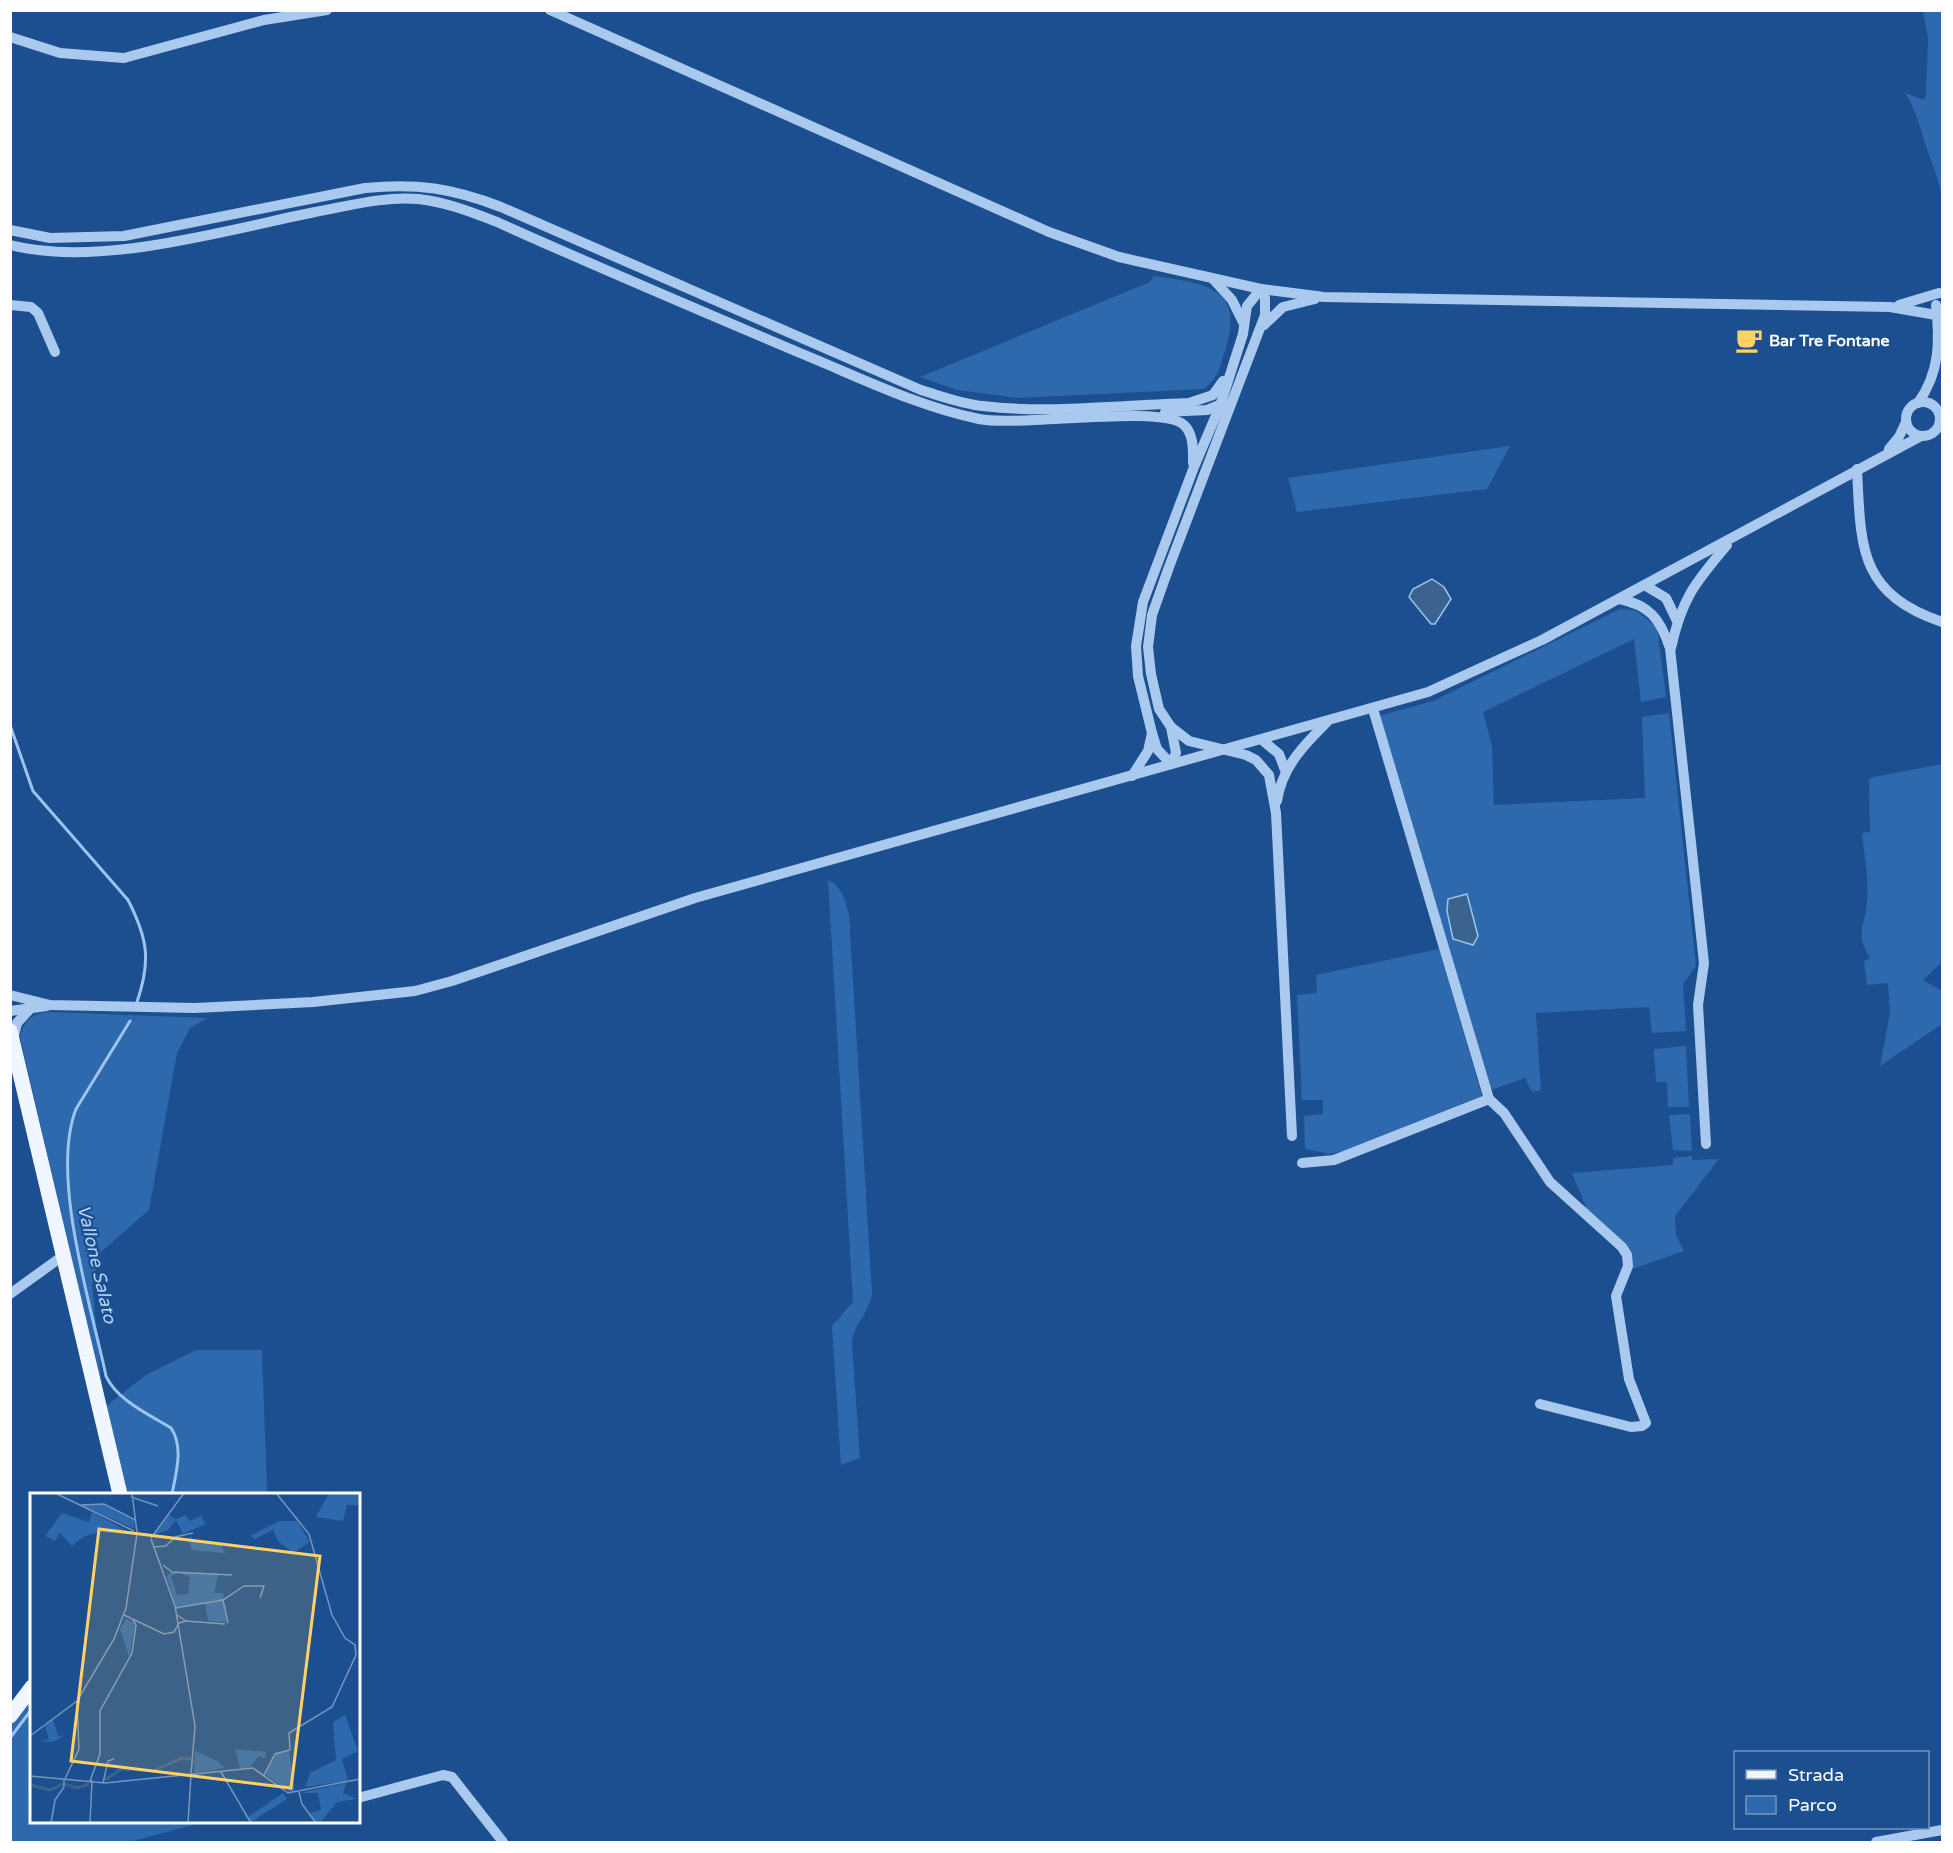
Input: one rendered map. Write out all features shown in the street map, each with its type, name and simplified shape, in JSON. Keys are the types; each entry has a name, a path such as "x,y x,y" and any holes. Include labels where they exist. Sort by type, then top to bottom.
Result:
{"main road":[{"path":"12,1036 120,1493"},
{"path":"10,1716 30,1690"}],"street":[{"path":"10,37 60,54 124,58 255,22 327,10"},
{"path":"550,10 1049,232 1119,257 1212,279 1261,289 1324,297 1890,307 1940,313"},
{"path":"10,230 50,238 124,236 365,188 395,185 444,188 501,207 921,390 982,406 1034,408 1213,401 1220,405 1223,414 1217,440"},
{"path":"10,245 82,252 126,250 367,202 419,199 461,208 497,222 756,334 918,402 954,414 982,420 1034,421 1207,410 1230,398 1239,381"},
{"path":"1212,279 1232,300 1243,322"},
{"path":"1171,764 1157,749 1138,676 1138,625 1143,602 1220,405 1243,334 1247,306 1261,289"},
{"path":"1261,289 1266,308 1152,615 1148,647 1159,709 1170,726 1189,741 1224,749 1256,760 1269,775"},
{"path":"1882,455 1899,437 1909,409 1918,403 1928,386 1940,338 1941,291 1890,307"},
{"path":"1258,332 1283,307 1324,297"},
{"path":"10,305 31,307 38,313 55,352"},
{"path":"11,995 50,1005 227,1008 415,991 695,898 1224,749 1267,740 1428,692 1464,678 1618,599 1652,586 1732,538 1882,455 1933,432 1938,425 1939,416 1935,408 1934,386 1942,352"},
{"path":"1189,403 1213,395 1230,371"},
{"path":"1918,403 1929,404 1935,408"},
{"path":"1141,416 1173,417 1186,426 1192,443 1194,467"},
{"path":"1906,422 1911,431 1942,441"},
{"path":"1857,469 1862,546 1872,571 1882,586 1908,608 1942,622"},
{"path":"1671,648 1681,607 1697,580 1732,538"},
{"path":"1652,586 1657,617 1671,648 1704,963 1698,1005 1706,1144"},
{"path":"1652,586 1666,598 1677,621"},
{"path":"1618,599 1640,604 1657,617"},
{"path":"1373,709 1489,1099 1504,1113 1550,1182 1622,1247 1628,1262 1627,1271 1616,1296 1629,1379 1646,1423 1642,1426 1631,1426 1540,1404"},
{"path":"1276,813 1279,789 1286,770 1306,743 1328,721"},
{"path":"1170,726 1176,753 1171,764"},
{"path":"1132,776 1148,750 1152,733"},
{"path":"1267,740 1279,754 1286,770"},
{"path":"1267,740 1264,760 1276,813 1293,1136"},
{"path":"10,1011 30,1010 50,1005"},
{"path":"12,1036 17,1023 30,1010"},
{"path":"1302,1163 1334,1160 1489,1099"},
{"path":"10,1294 64,1255"},
{"path":"360,1797 443,1775 452,1777 503,1842"},
{"path":"1876,1842 1942,1830"}],"green space":[{"path":"1923,11 1942,11 1942,198 1918,120 1905,93 1924,100 1926,95 1928,38"},
{"path":"1154,276 1204,286 1216,292 1225,301 1230,313 1230,329 1225,350 1215,377 1203,389 1018,398 957,390 920,377 1150,282"},
{"path":"1510,446 1487,489 1297,512 1288,478"},
{"path":"1620,609 1635,610 1657,627 1666,697 1641,702 1634,639 1483,712 1492,746 1494,805 1645,798 1642,717 1669,713 1696,966 1683,984 1686,1031 1652,1033 1649,1007 1536,1013 1541,1090 1532,1092 1525,1078 1488,1091 1379,716 1433,701"},
{"path":"1942,764 1942,962 1923,980 1942,991 1942,1024 1880,1066 1890,1013 1888,983 1867,985 1864,961 1870,958 1862,935 1866,909 1867,875 1862,833 1870,832 1869,778"},
{"path":"828,880 840,890 849,914 872,1294 855,1331 852,1344 860,1458 841,1465 832,1326 853,1302"},
{"path":"1439,949 1482,1096 1346,1150 1330,1154 1305,1149 1304,1116 1323,1114 1323,1100 1302,1100 1297,995 1317,993 1316,975"},
{"path":"48,1012 208,1018 190,1028 177,1053 149,1210 101,1252 92,1284 103,1395 20,1037 29,1019"},
{"path":"1686,1046 1689,1107 1668,1107 1667,1082 1656,1082 1654,1049"},
{"path":"1690,1114 1692,1151 1673,1150 1669,1115"},
{"path":"1692,1156 1692,1160 1719,1159 1675,1216 1676,1235 1684,1251 1632,1269 1589,1214 1572,1173 1673,1165 1673,1158"},
{"path":"196,1350 262,1350 267,1493 128,1493 106,1406 146,1375"},
{"path":"30,1698 30,1823 200,1823 129,1842 11,1842 11,1726"}],"shaded area":[{"path":"1432,579 1444,587 1451,599 1435,624 1431,624 1409,597 1413,589"},
{"path":"1467,894 1478,936 1473,945 1453,939 1447,911 1448,899"}],"waterway":[{"name":"Vallone Salato","path":"10,601 10,622"},
{"name":"Vallone Salato","path":"10,725 33,791 128,900 135,914 143,939 146,962 137,1002"},
{"name":"Vallone Salato","path":"130,1021 76,1109 69,1137 70,1204 83,1278 106,1376 111,1385 125,1399 171,1428 175,1435 178,1452 172,1493"},
{"name":"Vallone Salato","path":"10,1738 30,1712"}],"place":[{"name":"Bar Tre Fontane","path":"1749,340"}]}
